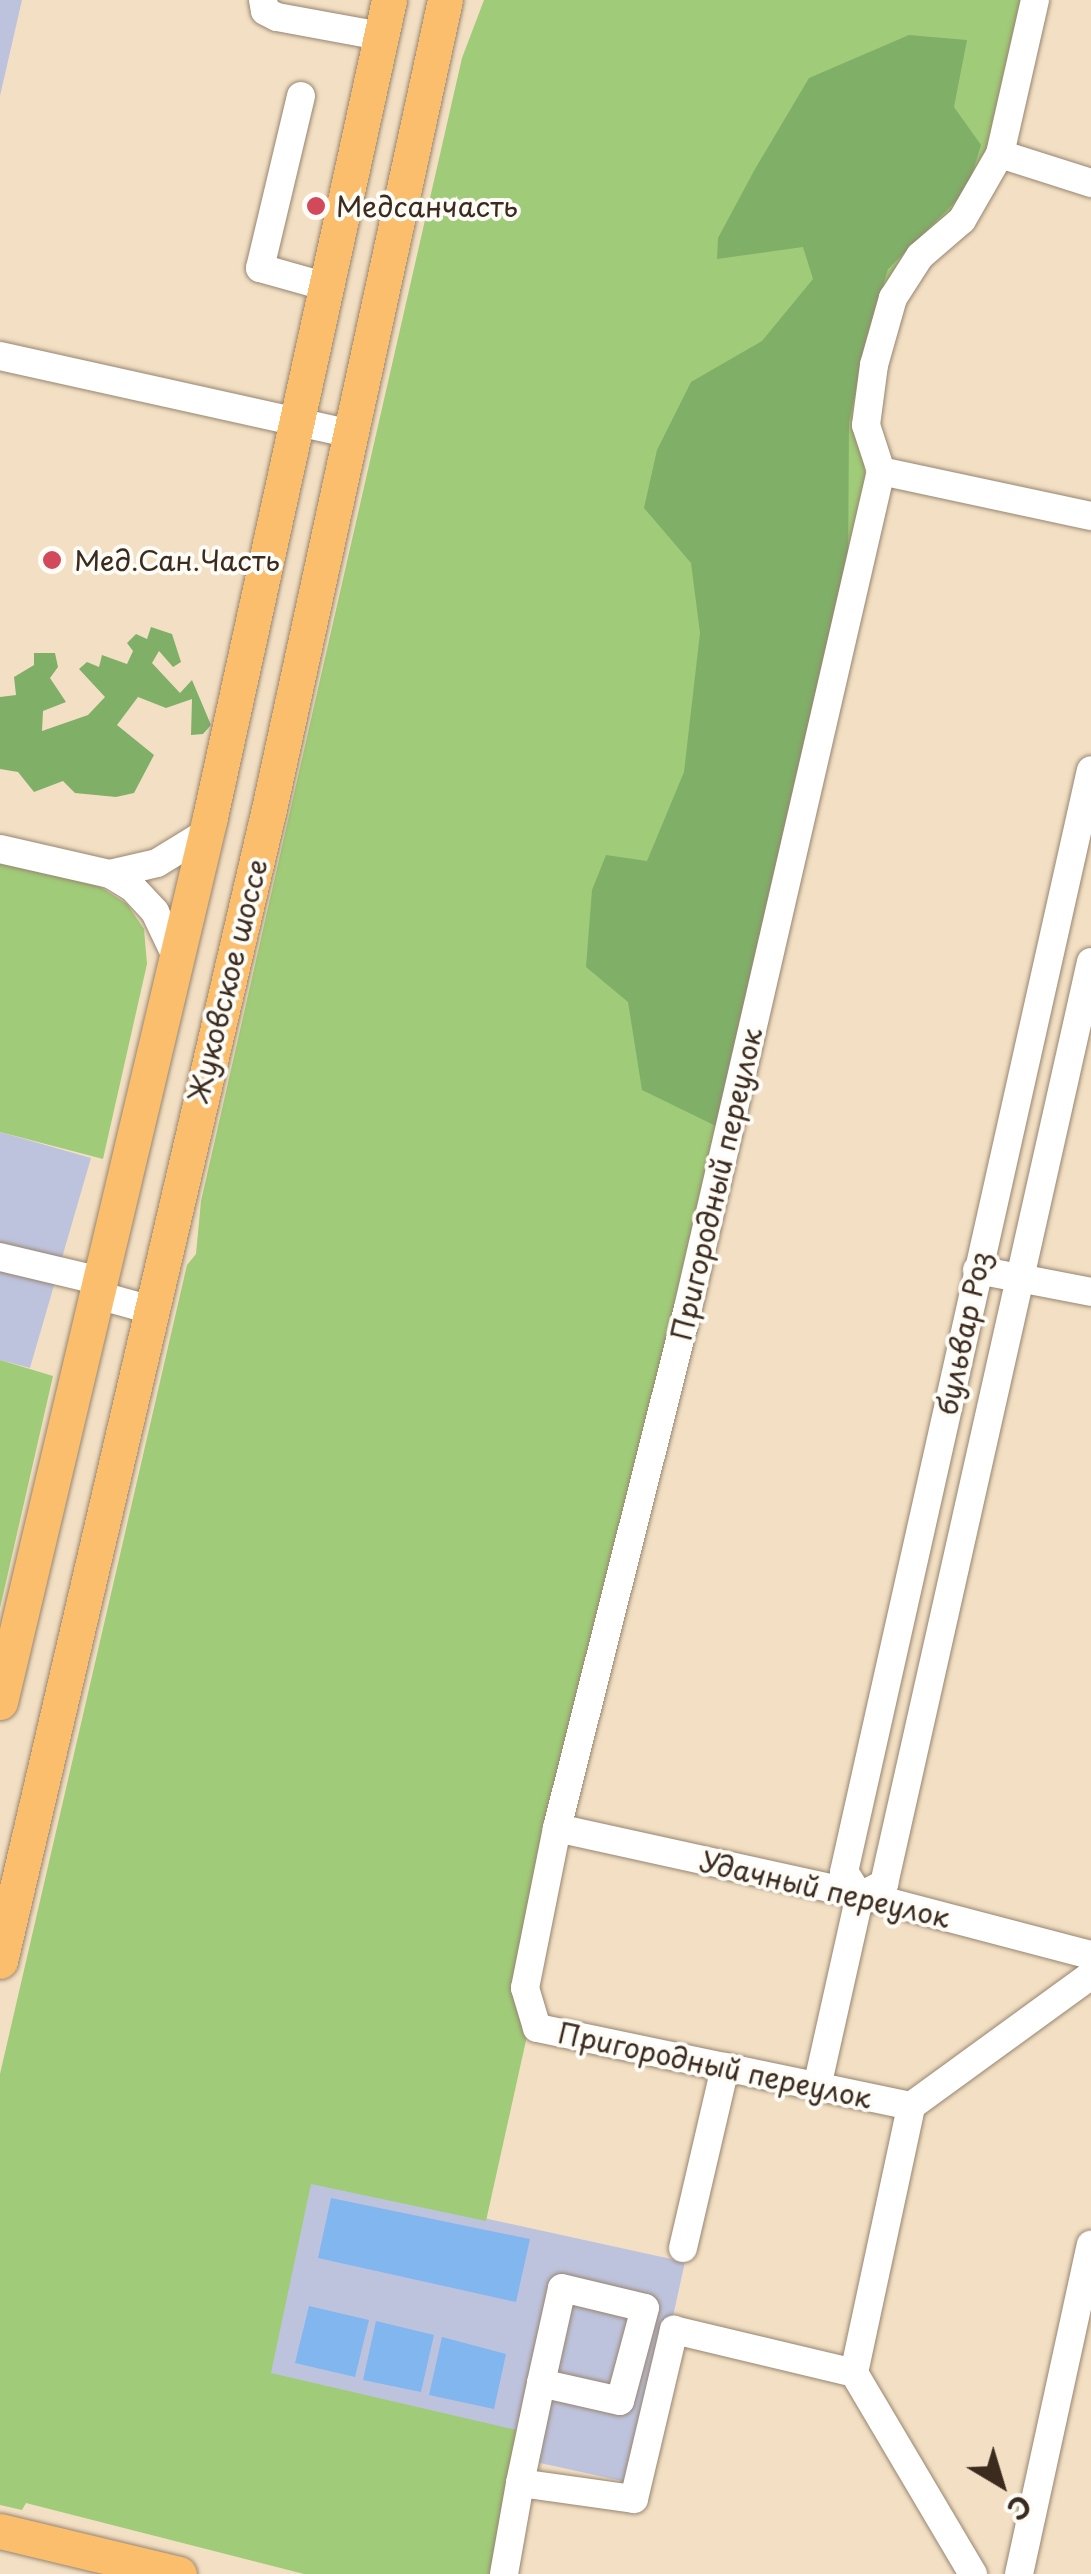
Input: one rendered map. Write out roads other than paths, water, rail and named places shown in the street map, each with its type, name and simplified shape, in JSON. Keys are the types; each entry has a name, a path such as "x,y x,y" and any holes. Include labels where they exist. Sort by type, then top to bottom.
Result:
{"main road":[{"path":"385,17 401,30 426,34 442,13"},
{"name":"Жуковское шоссе","path":"0,1960 148,1309 268,810 347,432 442,13"},
{"name":"Жуковское шоссе","path":"0,1702 95,1287 206,833 385,17"},
{"path":"0,2532 179,2574"}],"street":[{"path":"263,0 270,15 385,17"},
{"path":"1036,0 1000,154 962,220 920,256 893,298 866,425 881,471 1091,516"},
{"path":"301,96 260,268 324,286"},
{"path":"1000,154 1091,183"},
{"path":"0,356 347,432"},
{"name":"Пригородный переулок","path":"881,471 688,1308 557,1828 525,1988 537,2028 910,2106"},
{"name":"бульвар Роз","path":"860,1895 844,1872 1091,770"},
{"path":"0,849 110,874 157,864 206,833"},
{"path":"110,874 156,912 176,956"},
{"path":"817,2087 860,1895 884,1884 1091,962"},
{"path":"0,1257 95,1287 148,1309"},
{"path":"977,1270 1091,1292"},
{"name":"Удачный переулок","path":"557,1828 860,1895 1091,1955"},
{"path":"974,2574 854,2373 910,2106 1091,1975"},
{"path":"683,2248 725,2068"},
{"path":"1019,2574 1091,2245"},
{"path":"504,2574 520,2483 541,2383 562,2288 645,2308 620,2401 541,2383"},
{"path":"520,2483 634,2499 674,2330 854,2373"}],"water":[{"path":"331,2198 530,2239 516,2302 318,2258"},
{"path":"309,2306 369,2320 355,2377 295,2363"},
{"path":"376,2321 434,2335 421,2392 363,2380"},
{"path":"442,2337 506,2354 494,2409 429,2395"}],"place":[{"name":"Медсанчасть","path":"316,206"},
{"name":"Мед.Сан.Часть","path":"52,560"}]}
